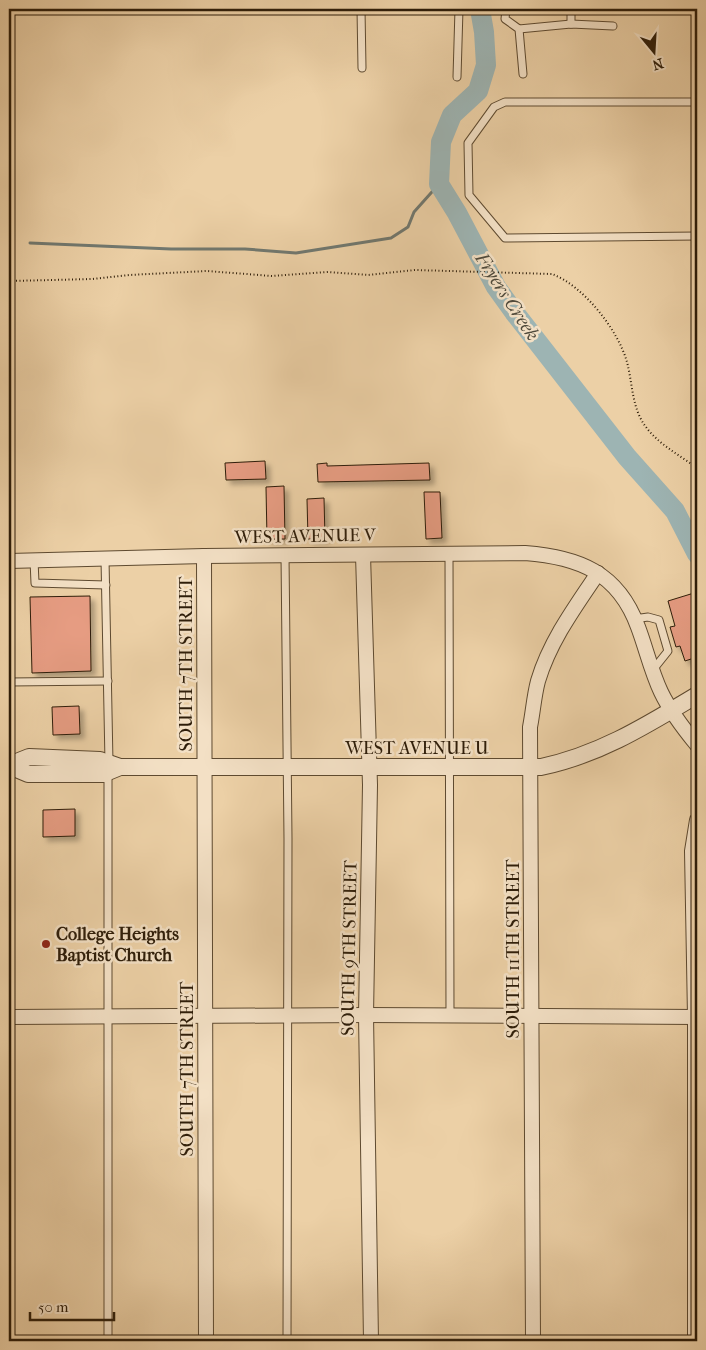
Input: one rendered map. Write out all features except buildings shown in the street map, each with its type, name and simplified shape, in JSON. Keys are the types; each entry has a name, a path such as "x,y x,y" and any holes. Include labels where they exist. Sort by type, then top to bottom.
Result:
{"street":[{"name":"WEST AVENUE V","path":"9,561 285,555 525,553 556,555 573,560 598,574 625,600 634,619 652,672 671,710 697,745"},
{"name":"SOUTH 9TH STREET","path":"363,555 370,768 366,1015 371,1341"},
{"name":"SOUTH 7TH STREET","path":"204,556 206,1341"},
{"name":"SOUTH 11TH STREET","path":"533,1341 530,727 538,681 562,627 598,574"},
{"name":"WEST AVENUE U","path":"9,766 29,757 100,760 113,768 530,768 569,761 597,751 697,695"},
{"path":"695,1341 696,1017 692,851 697,820"},
{"path":"9,1017 206,1018 366,1015 696,1017"}],"lane":[{"path":"360,9 362,68"},
{"path":"458,76 459,9"},
{"path":"506,9 506,19 519,29 571,24 613,26"},
{"path":"571,9 571,24"},
{"path":"519,29 523,74"},
{"path":"697,102 504,102 494,107 468,143 469,195 505,238 697,236"},
{"path":"449,554 450,1016"},
{"path":"285,555 288,1016 287,1341"},
{"path":"105,559 108,681 113,768 108,1017 108,1341"},
{"path":"34,560 36,583 106,585"},
{"path":"634,619 648,617 659,620 668,652 652,672"},
{"path":"9,682 108,681"}],"path":[{"path":"9,281 92,279 207,271 272,276 328,272 368,275 415,270 552,274 575,287 617,336 627,364 642,422 667,447 697,468"}],"waterway":[{"name":"Fryers Creek","path":"480,9 484,32 486,65 478,91 452,115 441,142 439,184 457,213 496,287 627,457 675,511 697,554"},
{"path":"30,243 171,249 245,249 296,253 391,238 408,227 414,212 439,184"}],"place":[{"name":"College Heights Baptist Church","path":"46,944"}]}
